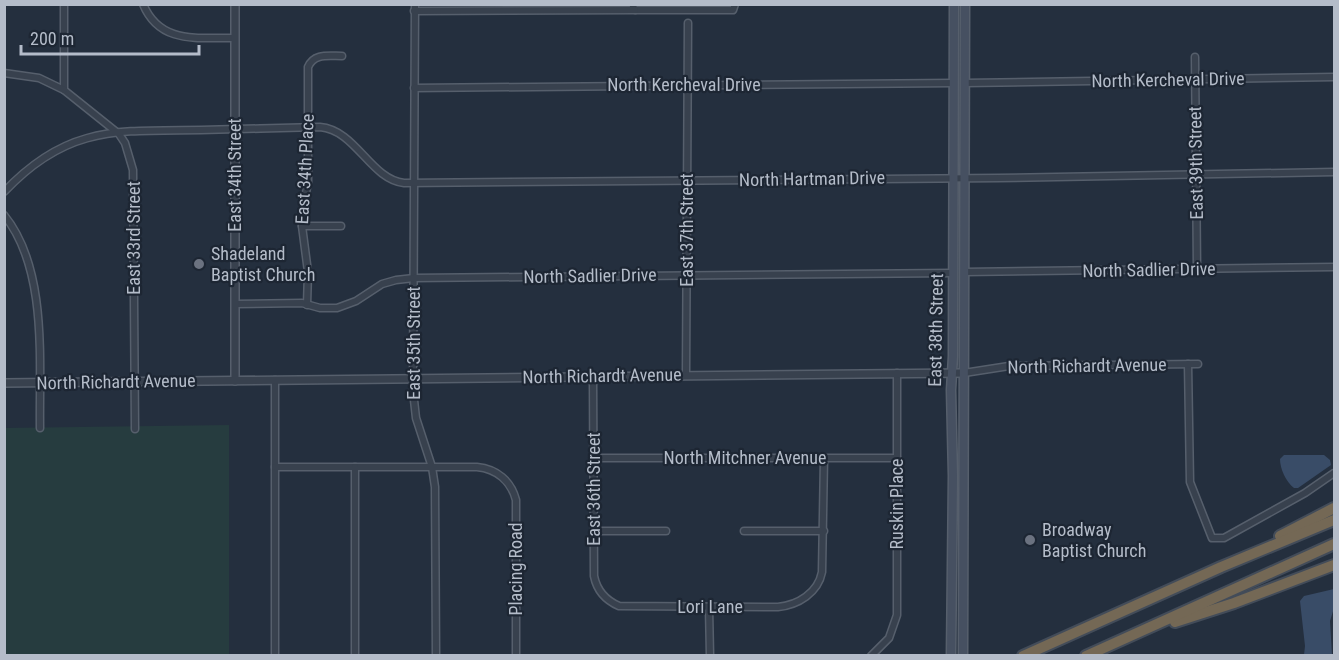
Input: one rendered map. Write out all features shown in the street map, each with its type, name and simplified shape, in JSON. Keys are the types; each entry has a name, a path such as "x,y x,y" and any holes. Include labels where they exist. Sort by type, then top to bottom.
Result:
{"highway":[{"path":"1221,567 1335,508"},
{"path":"1023,656 1221,567 1335,520"},
{"path":"1086,656 1335,544"},
{"path":"1121,640 1234,603 1335,565"}],"main road":[{"name":"East 38th Street","path":"951,656 954,4"},
{"name":"East 38th Street","path":"963,656 965,4"}],"street":[{"path":"64,4 64,90"},
{"path":"143,4 154,22 171,35 235,38"},
{"name":"East 34th Street","path":"235,4 235,381"},
{"path":"414,8 634,7 733,10 735,4"},
{"name":"East 35th Street","path":"414,8 413,379 416,418 432,467 436,499 436,656"},
{"name":"East 37th Street","path":"686,375 688,23"},
{"name":"East 34th Place","path":"307,305 308,272 302,226 308,182 308,69 309,63 315,57 342,56"},
{"name":"East 39th Street","path":"1196,57 1197,269"},
{"name":"East 33rd Street","path":"4,73 34,77 64,90 116,131 125,143 134,175 135,429"},
{"name":"North Kercheval Drive","path":"965,83 1335,77"},
{"name":"North Kercheval Drive","path":"414,88 954,83"},
{"name":"North Hartman Drive","path":"4,192 26,170 55,150 88,136 116,131 308,127 337,132 389,178 399,183 1335,172"},
{"path":"4,215 21,242 30,269 38,322 40,428"},
{"path":"302,226 341,226"},
{"name":"North Sadlier Drive","path":"964,272 1335,267"},
{"name":"North Sadlier Drive","path":"235,304 340,308 356,302 382,284 414,278 953,273"},
{"path":"1188,364 1190,482 1212,538 1222,539 1305,493 1335,473"},
{"name":"North Richardt Avenue","path":"4,383 964,373 1009,366 1198,364"},
{"name":"Ruskin Place","path":"871,656 883,645 891,633 897,615 897,374"},
{"name":"East 36th Street","path":"593,377 594,576 597,587 605,598"},
{"path":"274,380 275,656"},
{"name":"North Mitchner Avenue","path":"594,458 897,458"},
{"path":"744,531 824,531 824,458"},
{"path":"275,467 432,467"},
{"path":"355,656 356,467"},
{"name":"Placing Road","path":"432,467 485,468 498,474 509,484 514,495 516,505 516,656"},
{"path":"594,531 666,531"},
{"name":"Lori Lane","path":"605,598 626,608 784,607 798,602 819,582 822,572 824,531"},
{"path":"709,607 710,656"}],"green space":[{"path":"229,425 229,655 5,655 4,428"}],"water":[{"path":"1284,455 1324,455 1330,460 1331,465 1298,488 1294,488 1288,482 1281,467 1280,459"},
{"path":"1334,589 1334,608 1330,621 1332,655 1304,655 1300,601 1304,596"}],"place":[{"name":"Shadeland Baptist Church","path":"199,264"},
{"name":"Broadway Baptist Church","path":"1030,540"}]}
